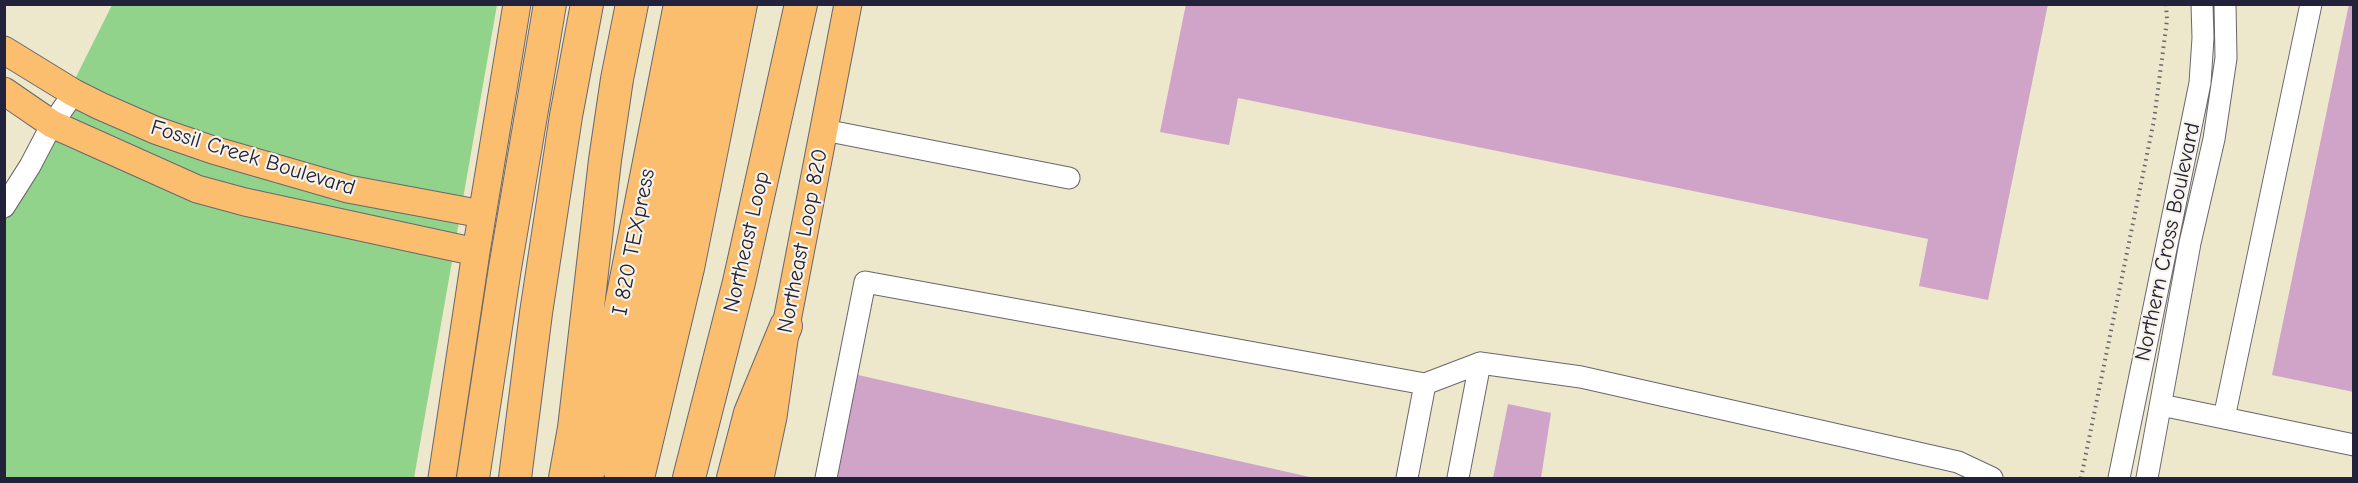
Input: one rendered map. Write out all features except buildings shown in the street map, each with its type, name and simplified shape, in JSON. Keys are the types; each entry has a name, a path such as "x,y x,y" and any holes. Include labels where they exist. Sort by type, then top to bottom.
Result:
{"highway":[{"path":"473,478 505,268 550,4"},
{"path":"515,478 536,313 566,116 587,4"},
{"path":"565,478 574,428 605,160 617,79 632,4"},
{"name":"I 820 TEXpress","path":"587,478 680,4"},
{"name":"I 820 TEXpress","path":"617,478 710,4"},
{"path":"638,478 688,268 741,4"},
{"name":"Northeast Loop","path":"689,478 739,282 801,4"},
{"path":"733,478 750,413 786,326"}],"main road":[{"path":"442,478 517,4"},
{"name":"Northeast Loop 820","path":"760,478 786,326 849,4"},
{"name":"Fossil Creek Boulevard","path":"4,50 74,93 155,130 184,140 348,189 482,214"},
{"name":"Fossil Creek Boulevard","path":"4,91 52,124 197,189 476,252"},
{"path":"298,213 305,176"}],"street":[{"name":"Northern Cross Boulevard","path":"2119,478 2200,83 2203,38 2202,4"},
{"name":"Northern Cross Boulevard","path":"2147,478 2190,243 2214,139 2226,58 2225,4"},
{"path":"2224,418 2311,4"},
{"path":"4,207 30,166 52,124 74,93"},
{"path":"824,130 1069,178"},
{"path":"826,478 865,282 1425,384 1480,363 1581,377 1958,462 1992,478"},
{"path":"1458,478 1480,363"},
{"path":"1407,478 1425,384"},
{"path":"2161,405 2354,445"}],"path":[{"path":"2081,478 2154,120 2167,20 2166,4"}],"green space":[{"path":"112,5 497,5 414,478 5,478 4,221"}]}
